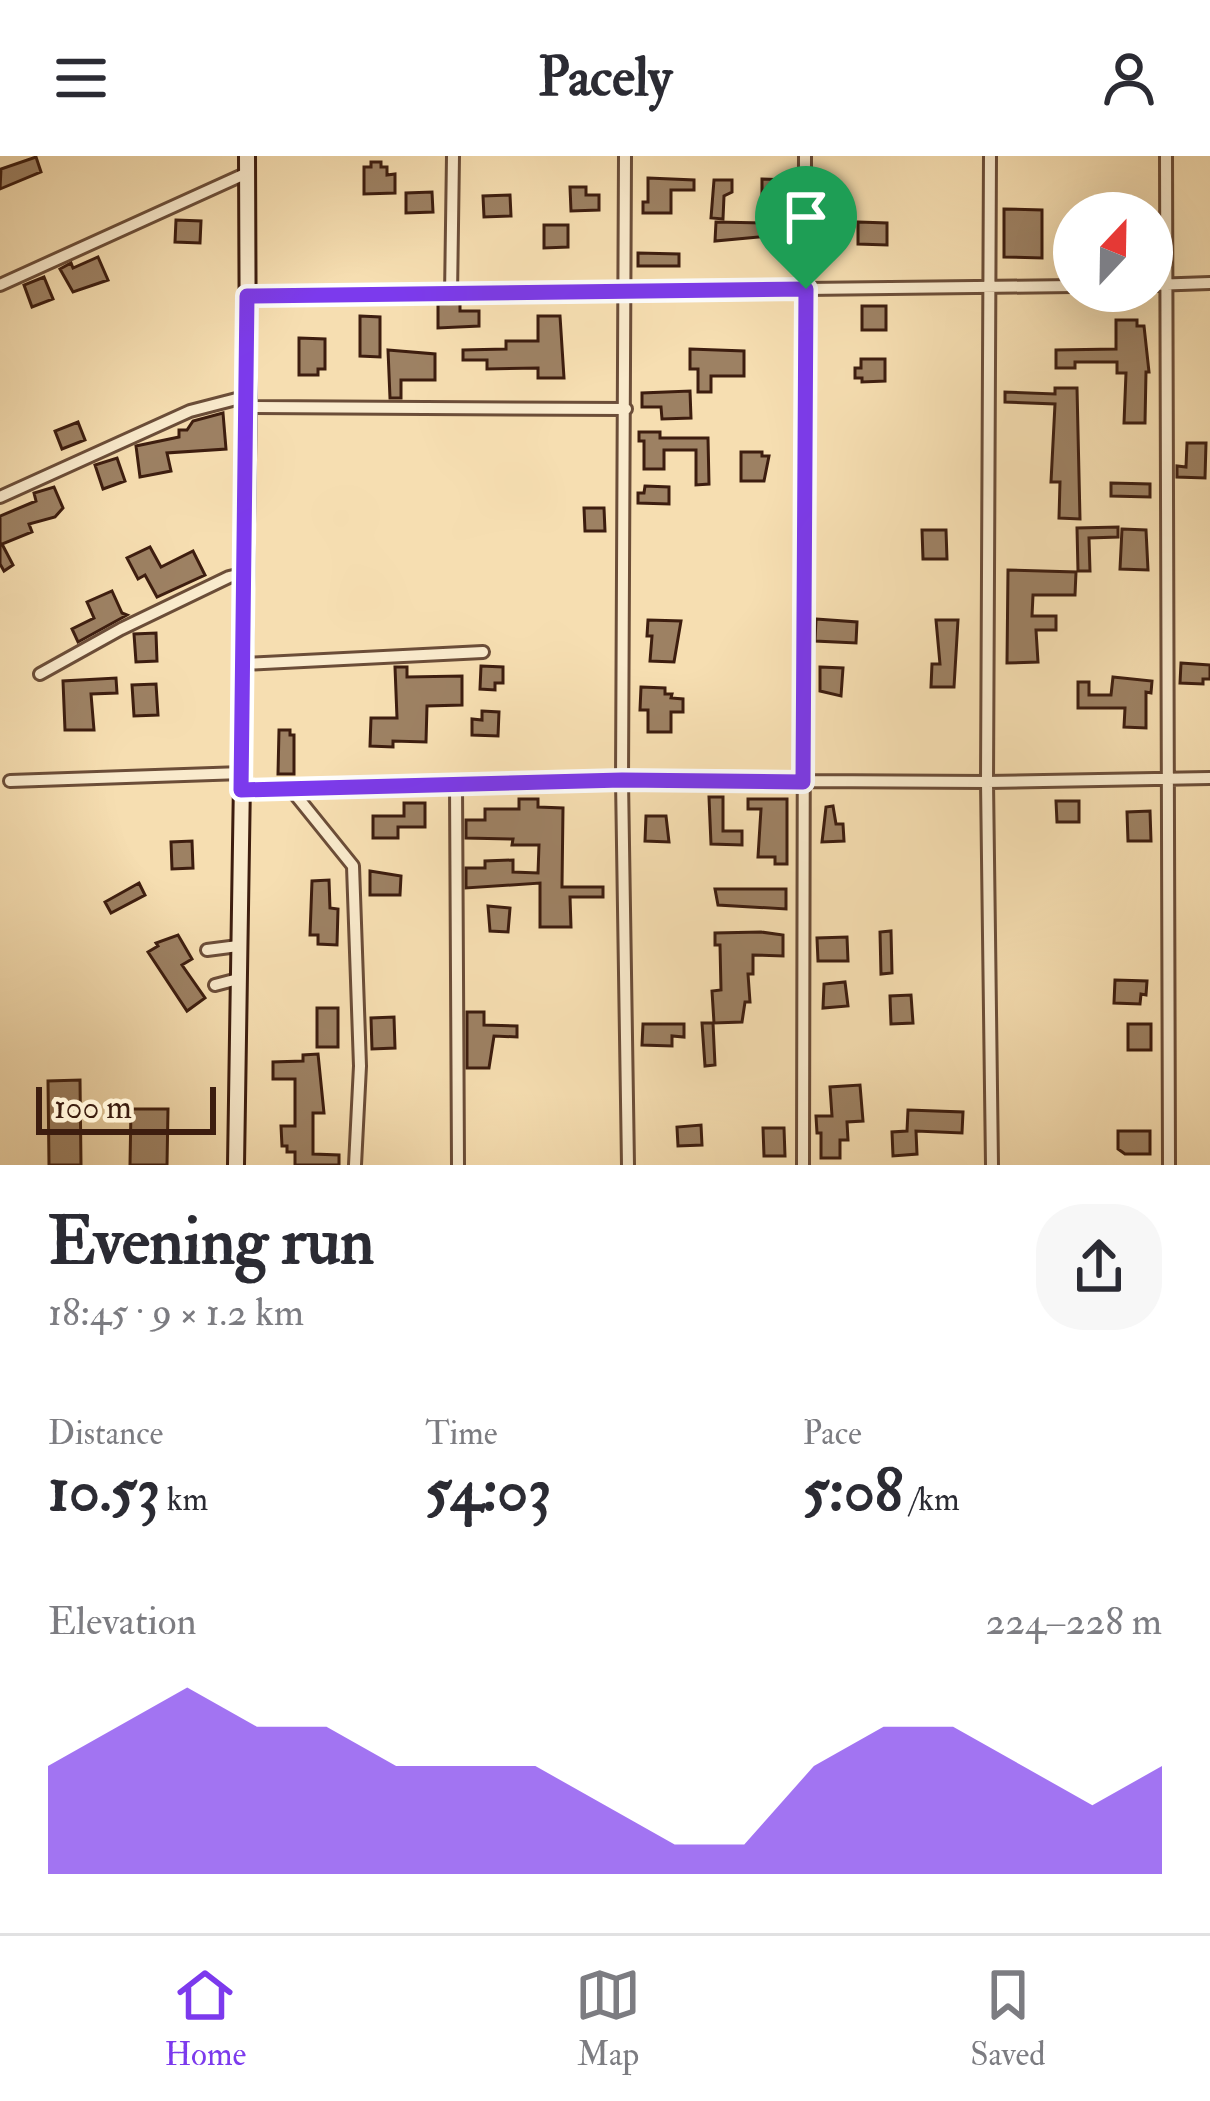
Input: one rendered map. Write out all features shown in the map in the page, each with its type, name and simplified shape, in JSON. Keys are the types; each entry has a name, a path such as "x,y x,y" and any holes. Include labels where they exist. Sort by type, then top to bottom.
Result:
{"street":[{"path":"236,1165 248,401 247,156"},
{"path":"451,296 453,156"},
{"path":"626,156 622,780 628,1165"},
{"path":"803,1165 805,156"},
{"path":"990,156 987,782 992,1165"},
{"path":"1166,156 1166,192"},
{"path":"0,285 248,173"},
{"path":"1173,284 1210,283"},
{"path":"247,296 1053,286"},
{"path":"1167,312 1168,1165"},
{"path":"0,496 190,411 248,401 626,410"},
{"path":"40,674 122,628 229,577 246,574"},
{"path":"243,664 483,652"},
{"path":"10,781 241,782 290,788 622,780 1210,778"},
{"path":"456,784 458,1165"},
{"path":"290,788 353,866 361,1066 355,1165"},
{"path":"207,950 238,946"},
{"path":"215,985 238,979"}],"building":[{"path":"36,157 41,172 0,189 1,169"},
{"path":"371,162 381,162 387,175 395,174 395,193 364,194 364,167 371,167"},
{"path":"648,178 694,180 694,190 671,190 671,213 643,213"},
{"path":"762,179 788,180 788,201 762,200"},
{"path":"714,180 732,180 732,192 724,196 723,219 711,218"},
{"path":"570,187 586,187 586,195 599,195 599,210 571,211"},
{"path":"432,192 433,212 406,213 406,193"},
{"path":"510,195 511,216 484,217 483,196"},
{"path":"1004,209 1042,210 1042,258 1004,257"},
{"path":"176,220 201,221 200,243 175,242"},
{"path":"716,222 769,223 769,236 715,241"},
{"path":"858,222 887,223 887,245 858,244"},
{"path":"544,225 568,225 568,247 544,248"},
{"path":"638,253 679,254 679,266 638,266"},
{"path":"98,257 108,280 73,292 60,269"},
{"path":"44,277 53,299 32,307 24,285"},
{"path":"460,303 460,311 479,311 479,326 438,328 438,304"},
{"path":"862,306 886,306 886,330 862,330"},
{"path":"360,316 380,317 380,357 360,356"},
{"path":"538,316 560,316 564,378 538,378 538,368 487,369 487,360 463,360 463,350 506,349 506,341 538,341"},
{"path":"1116,320 1137,320 1137,326 1144,326 1149,372 1145,423 1124,423 1126,373 1117,373 1117,362 1075,362 1075,368 1056,368 1056,350 1116,349"},
{"path":"299,338 325,339 325,369 318,369 318,375 299,375"},
{"path":"690,349 744,351 744,376 711,376 711,392 698,392 698,369 690,369"},
{"path":"388,350 435,354 435,380 401,380 401,398 390,398"},
{"path":"861,359 885,359 885,381 855,378"},
{"path":"1055,388 1077,388 1080,519 1059,518 1060,482 1051,482 1055,404 1005,402 1005,392 1055,394"},
{"path":"690,391 691,418 662,419 661,407 642,407 642,393"},
{"path":"223,413 226,449 167,453 171,471 140,477 136,446 179,437 179,430 187,430 193,421"},
{"path":"78,422 85,440 62,449 55,431"},
{"path":"639,432 660,432 660,438 708,438 709,484 696,485 696,450 664,450 664,469 644,469 644,441 639,441"},
{"path":"1187,443 1206,443 1205,478 1177,477 1177,466 1186,467"},
{"path":"741,452 769,456 764,481 741,481"},
{"path":"117,458 125,481 103,489 95,465"},
{"path":"1111,483 1150,484 1150,497 1111,496"},
{"path":"645,486 669,487 669,504 638,503 638,493 644,493"},
{"path":"54,487 63,508 55,517 29,524 32,532 2,544 13,565 4,571 0,564 0,516 36,501 34,493"},
{"path":"584,508 604,508 605,531 585,531"},
{"path":"1118,527 1118,537 1089,538 1090,571 1078,571 1077,528"},
{"path":"1122,529 1146,530 1148,570 1120,569"},
{"path":"922,530 946,530 947,559 923,559"},
{"path":"150,547 161,567 193,551 205,575 157,597 145,575 138,579 127,558"},
{"path":"1008,570 1076,572 1075,595 1033,595 1032,616 1056,616 1056,630 1036,630 1038,662 1007,663"},
{"path":"112,591 127,615 78,642 72,629 94,618 87,602"},
{"path":"816,619 857,622 856,643 815,641"},
{"path":"648,620 681,621 674,662 650,661"},
{"path":"936,620 958,620 954,687 931,687 932,664 940,664"},
{"path":"156,633 157,661 136,662 134,634"},
{"path":"1181,663 1210,665 1210,679 1203,679 1203,684 1180,683"},
{"path":"481,666 503,667 503,683 495,683 495,690 480,689"},
{"path":"395,667 407,667 407,677 462,676 462,705 427,706 426,742 370,746 371,718 397,718"},
{"path":"820,667 843,668 841,696 820,691"},
{"path":"1113,677 1152,681 1151,693 1146,692 1146,728 1124,727 1125,708 1078,708 1078,682 1089,682 1089,695 1111,695"},
{"path":"116,678 117,693 91,694 94,730 65,730 63,681"},
{"path":"156,684 158,715 134,716 132,685"},
{"path":"641,687 665,688 671,698 683,699 683,712 671,712 671,732 648,732 648,710 640,710"},
{"path":"482,711 499,712 498,736 472,735 472,719 482,720"},
{"path":"279,730 294,735 294,774 278,774"},
{"path":"709,797 723,797 723,831 742,831 742,845 711,844"},
{"path":"519,799 538,799 538,807 563,808 562,887 603,887 603,897 570,897 571,927 540,927 540,883 466,888 466,868 485,868 485,861 513,860 513,872 538,873 539,845 466,838 466,820 485,820 485,809 519,809"},
{"path":"748,799 787,799 787,864 775,864 775,857 758,857 761,809 748,809"},
{"path":"1056,801 1079,801 1079,822 1057,822"},
{"path":"404,803 425,803 425,827 398,827 398,838 373,838 373,816 404,816"},
{"path":"833,806 836,824 843,824 844,841 822,842 826,807"},
{"path":"1150,811 1151,841 1128,841 1127,812"},
{"path":"646,816 666,816 669,842 645,841"},
{"path":"192,841 193,868 172,869 171,842"},
{"path":"370,871 401,876 400,895 370,895"},
{"path":"329,880 330,908 338,909 337,945 318,944 318,935 310,935 312,881"},
{"path":"139,883 145,895 111,913 105,902"},
{"path":"715,889 786,889 786,909 718,905"},
{"path":"488,906 510,908 508,932 490,931"},
{"path":"891,931 892,973 881,974 880,932"},
{"path":"715,933 783,935 783,956 753,955 753,974 748,974 750,1002 745,1002 742,1022 714,1023 712,991 721,990 720,945 715,945"},
{"path":"178,935 192,959 182,965 205,998 187,1011 148,952 156,943"},
{"path":"847,937 848,961 818,961 817,938"},
{"path":"1115,980 1147,981 1140,1004 1114,1003"},
{"path":"845,982 848,1006 823,1008 824,984"},
{"path":"911,995 913,1023 891,1024 890,996"},
{"path":"317,1008 338,1008 338,1047 317,1047"},
{"path":"467,1012 484,1012 484,1025 517,1026 517,1037 494,1036 489,1068 467,1068"},
{"path":"394,1017 395,1048 372,1049 371,1018"},
{"path":"702,1023 713,1023 715,1065 705,1066"},
{"path":"643,1024 684,1024 684,1037 672,1036 672,1046 642,1045"},
{"path":"1128,1024 1151,1024 1151,1050 1128,1050"},
{"path":"318,1054 324,1113 313,1113 313,1154 339,1155 339,1165 295,1165 295,1152 282,1146 281,1126 295,1126 295,1079 273,1079 273,1062 303,1061 303,1055"},
{"path":"80,1080 81,1165 49,1165 48,1081"},
{"path":"860,1085 863,1121 847,1122 848,1140 840,1140 840,1158 821,1158 816,1116 832,1116 830,1087"},
{"path":"131,1109 168,1109 167,1165 130,1165"},
{"path":"908,1110 963,1112 962,1133 916,1131 917,1154 893,1156 892,1132 907,1131"},
{"path":"701,1125 702,1145 678,1146 677,1127"},
{"path":"763,1128 784,1128 785,1156 764,1156"},
{"path":"1118,1131 1150,1131 1150,1154 1125,1154 1118,1149"}],"route":[{"path":"806,289 803,782 622,780 241,790 247,296 806,289"}]}
